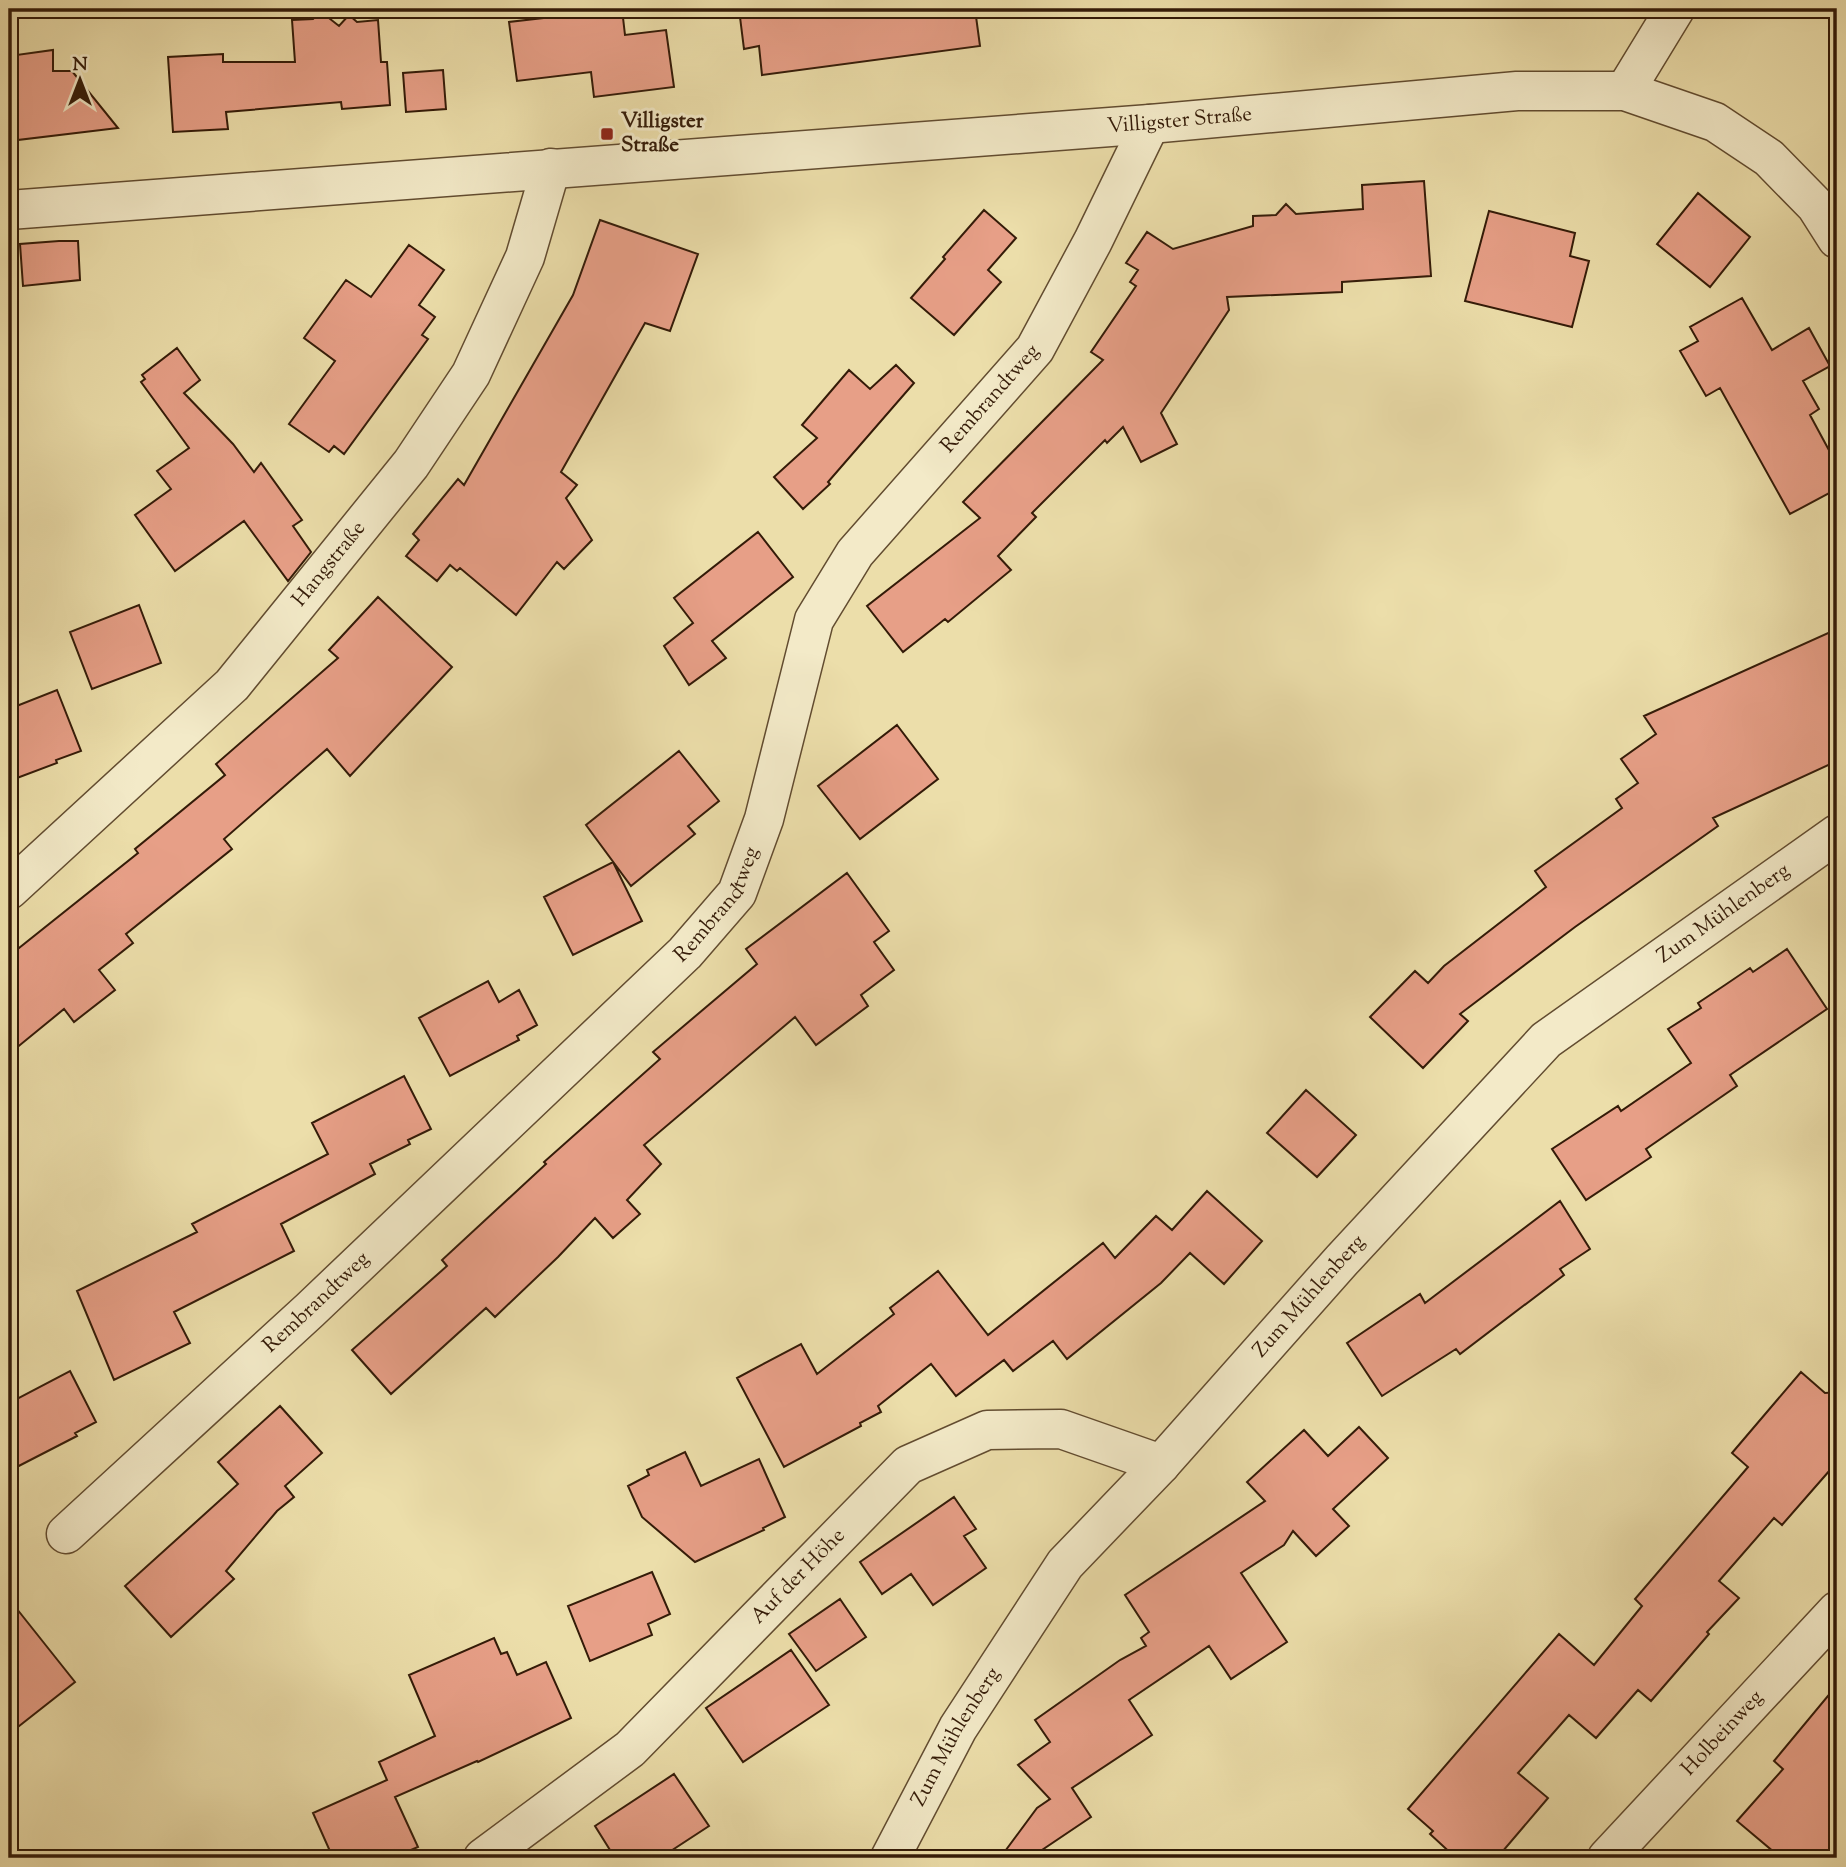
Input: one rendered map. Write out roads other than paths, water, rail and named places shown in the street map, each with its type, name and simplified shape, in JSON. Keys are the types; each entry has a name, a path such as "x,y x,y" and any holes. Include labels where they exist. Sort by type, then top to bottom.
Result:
{"street":[{"path":"1625,91 1675,9"},
{"name":"Villigster Straße","path":"9,210 1150,124 1517,91 1625,91 1714,122 1769,158 1816,206 1837,239"},
{"name":"Rembrandtweg","path":"66,1534 310,1310 685,953 737,892 764,819 814,620 855,554 1035,349 1093,241 1150,124"},
{"name":"Hangstraße","path":"9,890 232,685 411,464 471,374 525,257 551,168"},
{"name":"Zum Mühlenberg","path":"890,1858 958,1728 1065,1563 1161,1464 1342,1260 1546,1040 1837,834"},
{"name":"Auf der Höhe","path":"483,1858 630,1749 908,1465 987,1430 1061,1429 1161,1464"},
{"name":"Holbeinweg","path":"1607,1858 1837,1611"}],"place":[{"name":"Villigster Straße","path":"607,134"}]}
